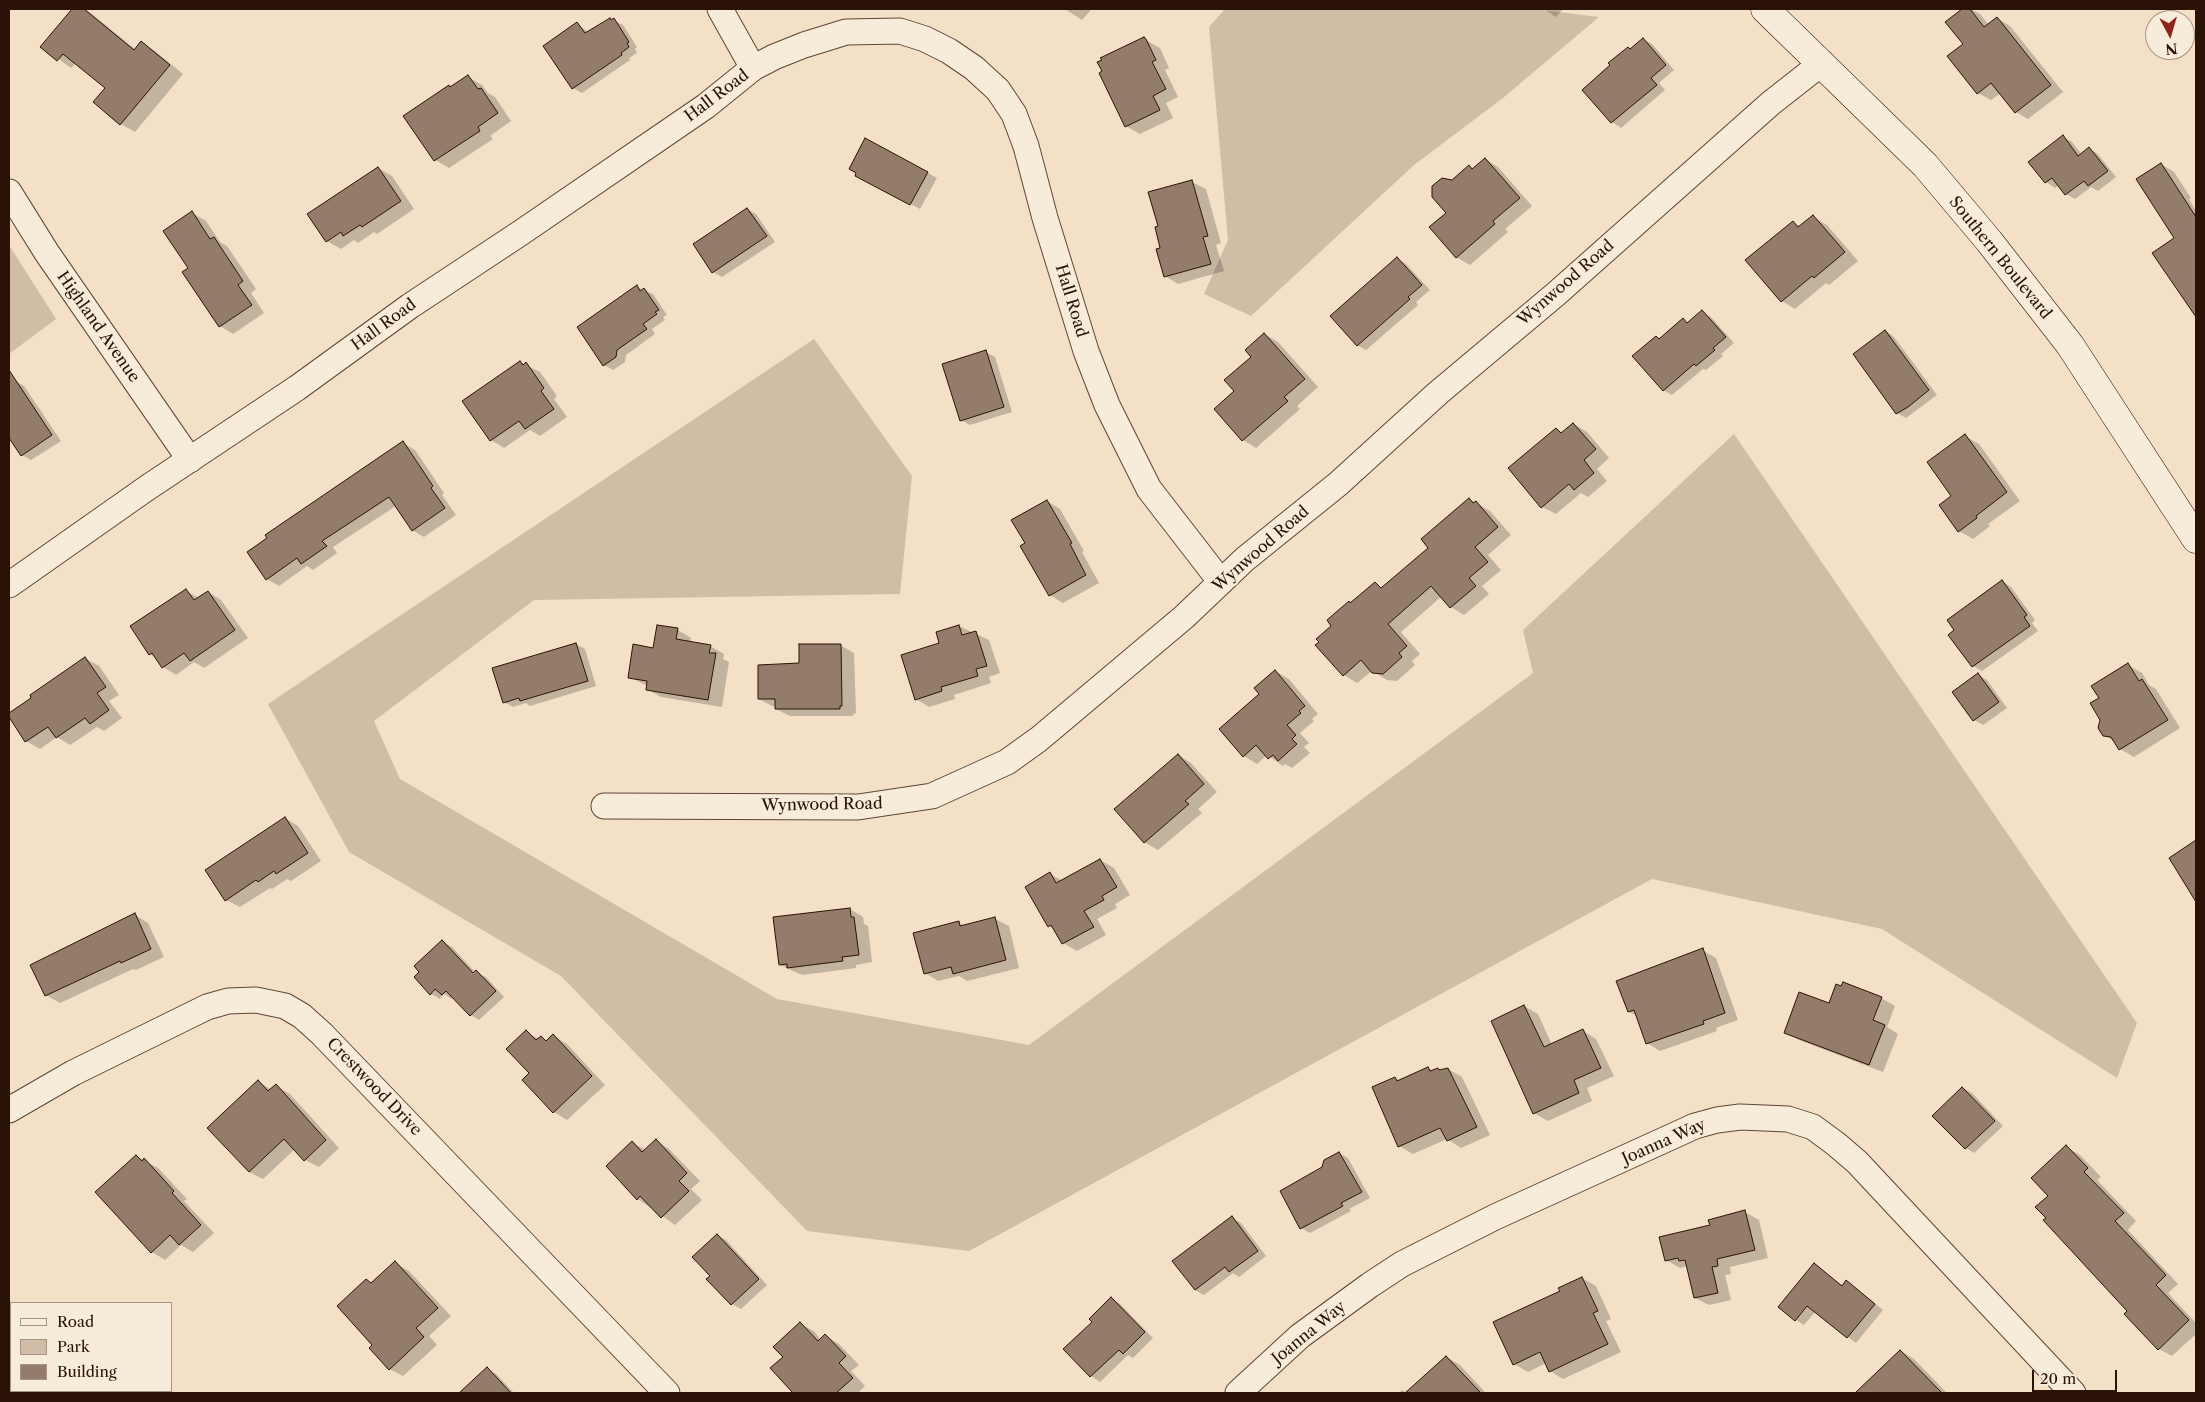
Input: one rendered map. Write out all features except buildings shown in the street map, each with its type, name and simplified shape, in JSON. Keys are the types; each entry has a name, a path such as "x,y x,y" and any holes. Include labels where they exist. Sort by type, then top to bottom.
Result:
{"main road":[{"name":"Southern Boulevard","path":"1765,9 1925,165 2018,278 2070,345 2196,539"}],"street":[{"path":"720,9 753,68"},
{"name":"Hall Road","path":"9,586 297,388 410,306 706,106 753,68 804,45 846,32 900,31 925,39 949,51 974,68 998,90 1014,114 1026,146 1045,218 1086,351 1107,405 1149,489 1221,582"},
{"name":"Wynwood Road","path":"604,806 858,807 932,796 1007,762 1039,739 1184,617 1245,559 1338,484 1438,393 1563,287 1771,103 1822,63"},
{"name":"Highland Avenue","path":"9,192 47,253 190,460"},
{"name":"Crestwood Drive","path":"9,1110 73,1073 207,1007 228,1001 256,1000 285,1006 302,1016 322,1034 667,1393"},
{"name":"Joanna Way","path":"1238,1393 1300,1336 1402,1264 1496,1217 1695,1126 1717,1120 1740,1117 1788,1119 1812,1128 1836,1144 1857,1162 2073,1393"}],"green space":[{"path":"1225,9 1533,9 1599,17 1503,98 1414,165 1251,316 1204,294 1228,240 1209,27"},
{"path":"9,245 56,319 9,354"},
{"path":"814,339 912,476 900,594 534,600 374,721 400,779 777,999 1029,1045 1533,673 1523,630 1734,434 2137,1023 2117,1078 1882,929 1652,879 969,1251 807,1231 561,976 349,852 268,704"}]}
